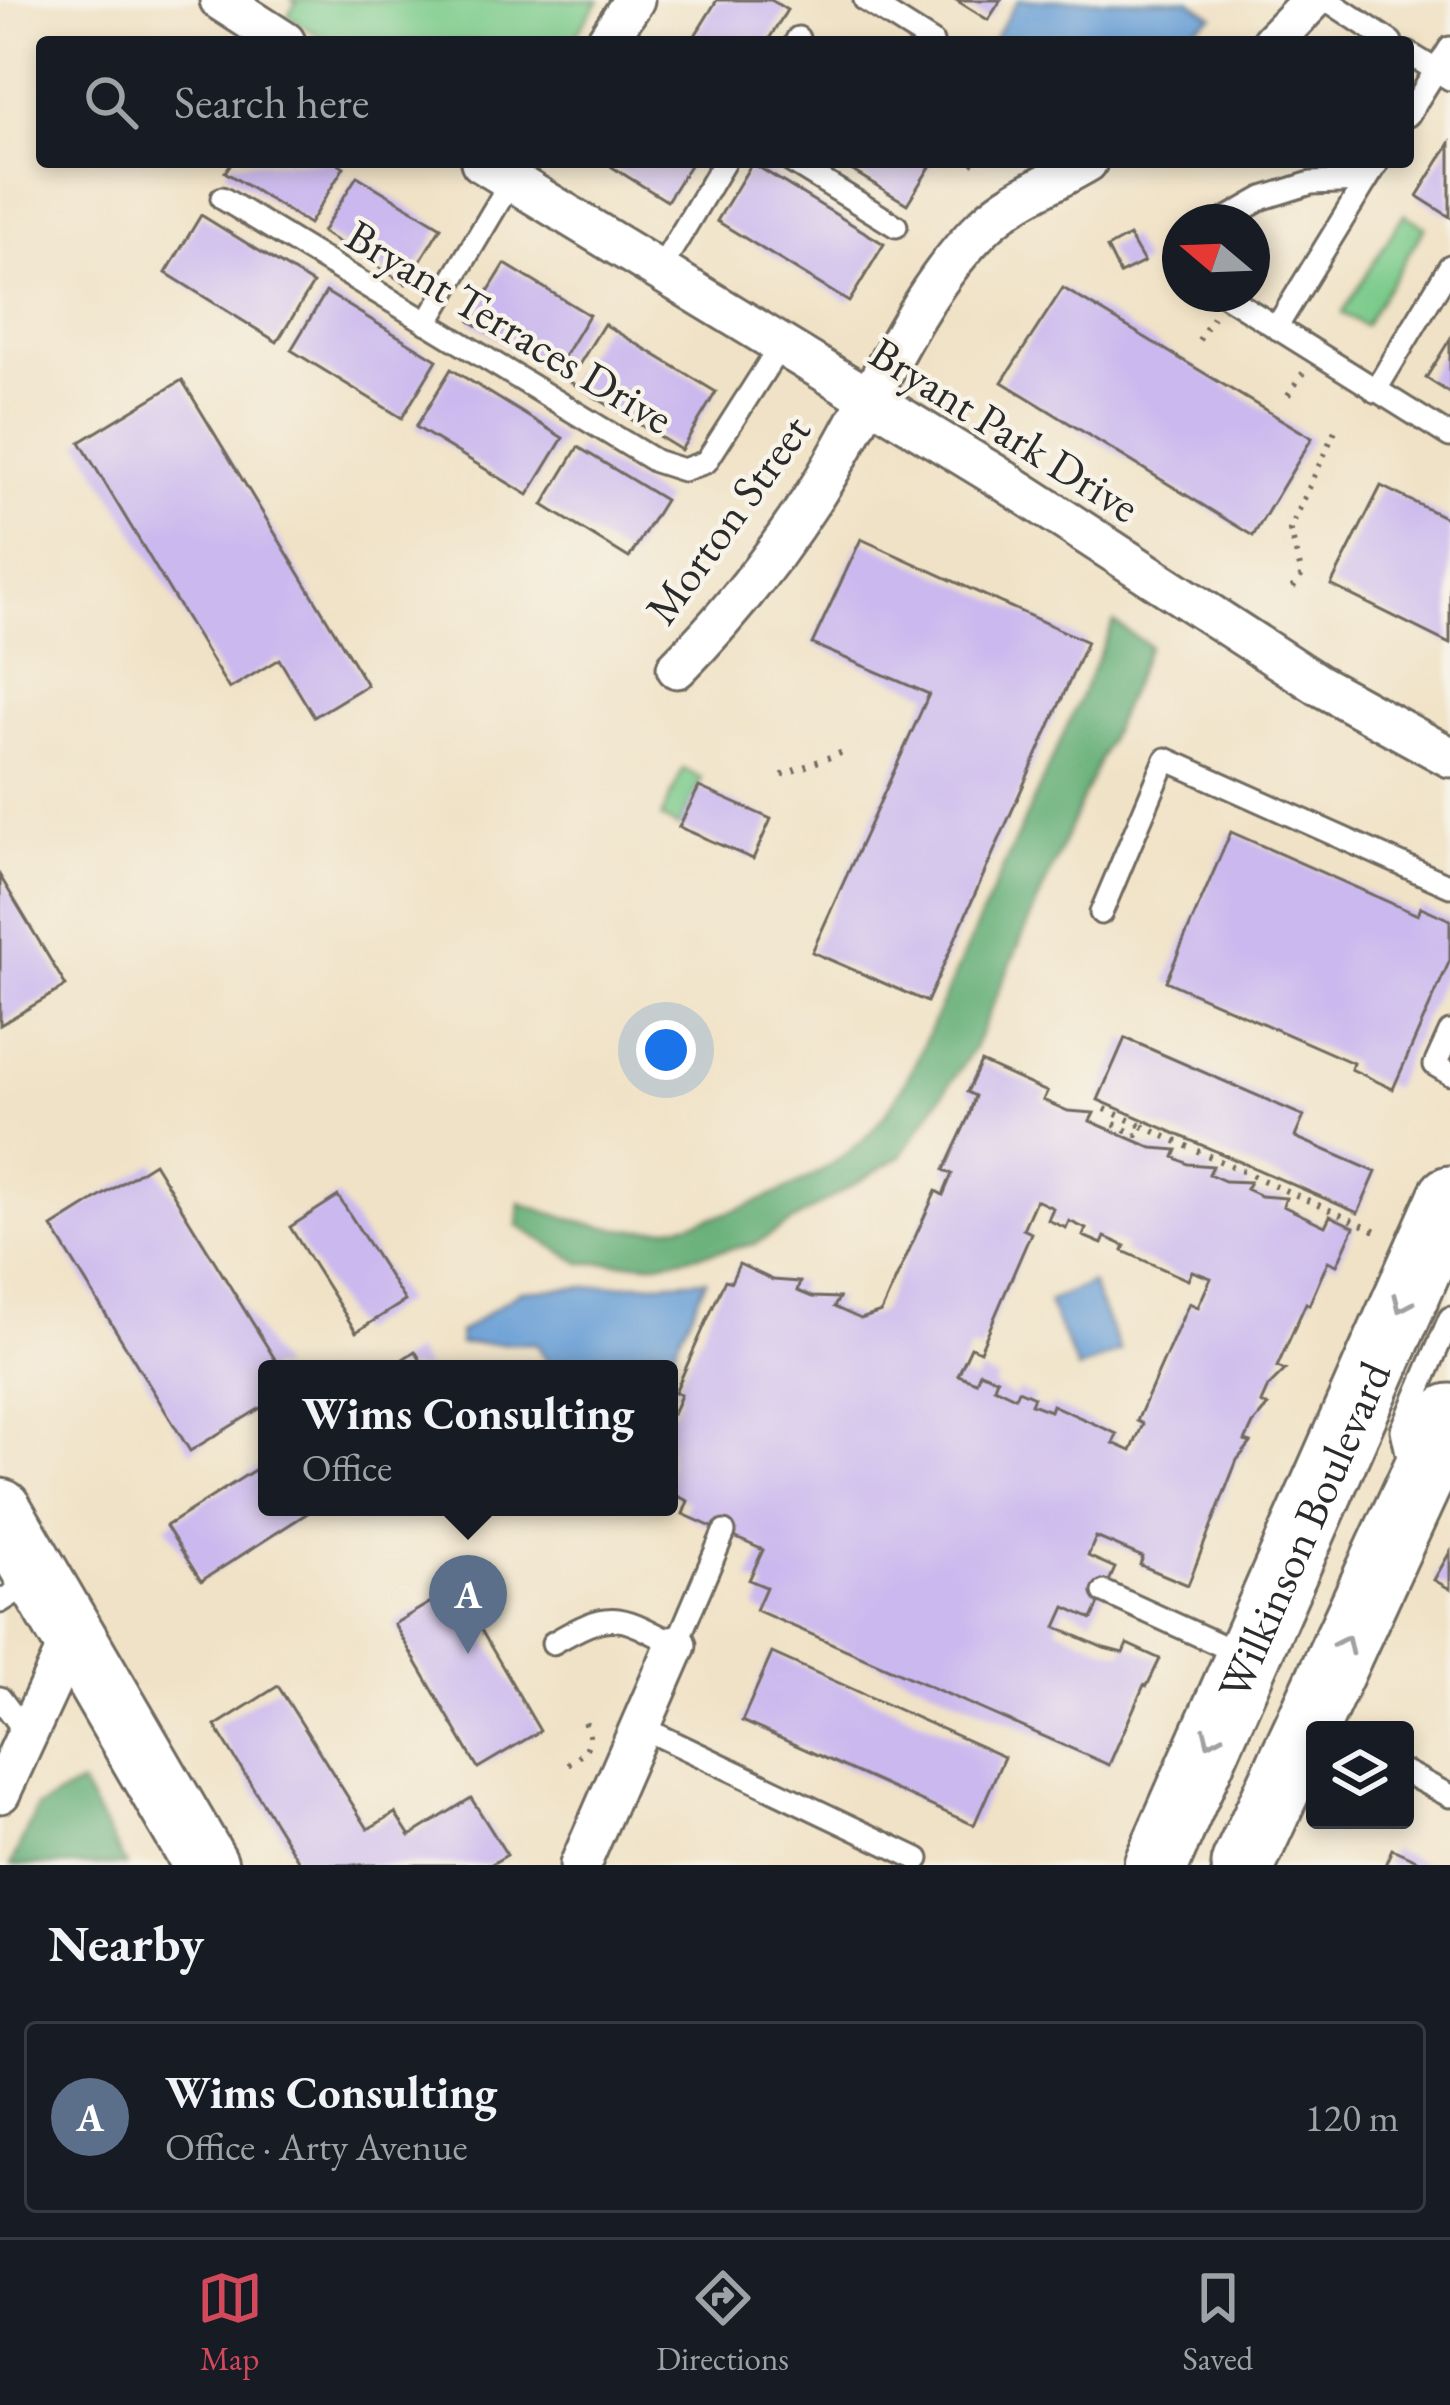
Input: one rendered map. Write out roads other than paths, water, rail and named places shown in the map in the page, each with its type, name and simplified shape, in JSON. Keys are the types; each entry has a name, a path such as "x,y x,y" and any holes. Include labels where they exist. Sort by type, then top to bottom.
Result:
{"main road":[{"name":"Wilkinson Boulevard","path":"1156,1865 1450,1198"},
{"name":"Wilkinson Boulevard","path":"1318,1721 1439,1442"},
{"path":"0,1511 20,1589 73,1635 206,1865"},
{"name":"Wilkinson Boulevard","path":"1243,1865 1306,1745"}],"street":[{"path":"220,0 275,36"},
{"path":"610,36 634,0"},
{"path":"1278,36 1313,0"},
{"name":"Bryant Park Drive","path":"505,168 658,271 997,476 1319,685 1450,757"},
{"name":"Morton Street","path":"677,668 709,636 814,496 867,399 953,262 988,222 1077,168"},
{"path":"0,1793 73,1635"},
{"path":"580,1865 676,1645"}],"lane":[{"path":"865,0 922,36"},
{"path":"1327,0 1382,36"},
{"path":"1414,108 1443,75 1450,48"},
{"path":"1414,57 1443,75"},
{"path":"427,323 505,168"},
{"path":"658,271 720,168"},
{"path":"801,168 896,226"},
{"path":"1252,204 1311,183 1372,172"},
{"path":"1276,328 1372,172"},
{"name":"Bryant Terraces Drive","path":"222,198 655,461 683,470 706,462 779,346"},
{"path":"1375,391 1450,266"},
{"path":"1251,312 1450,436"},
{"path":"1101,914 1166,759 1450,886"},
{"path":"1450,1031 1436,1065 1450,1074"},
{"path":"1439,1442 1408,1453 1402,1430 1450,1318"},
{"path":"553,1643 596,1619 608,1618 624,1620 676,1645 724,1532"},
{"path":"1104,1592 1246,1657"},
{"path":"0,1698 27,1734"},
{"path":"641,1727 918,1858"},
{"path":"1414,1777 1450,1796"}],"water":[{"path":"1018,0 1189,0 1213,16 1179,36 996,36"},
{"path":"706,1280 669,1360 546,1360 536,1343 460,1344 459,1333 520,1291"},
{"path":"1091,1283 1120,1351 1078,1370 1048,1302"}],"place":[{"name":"Wims Consulting","path":"468,1654"}]}
